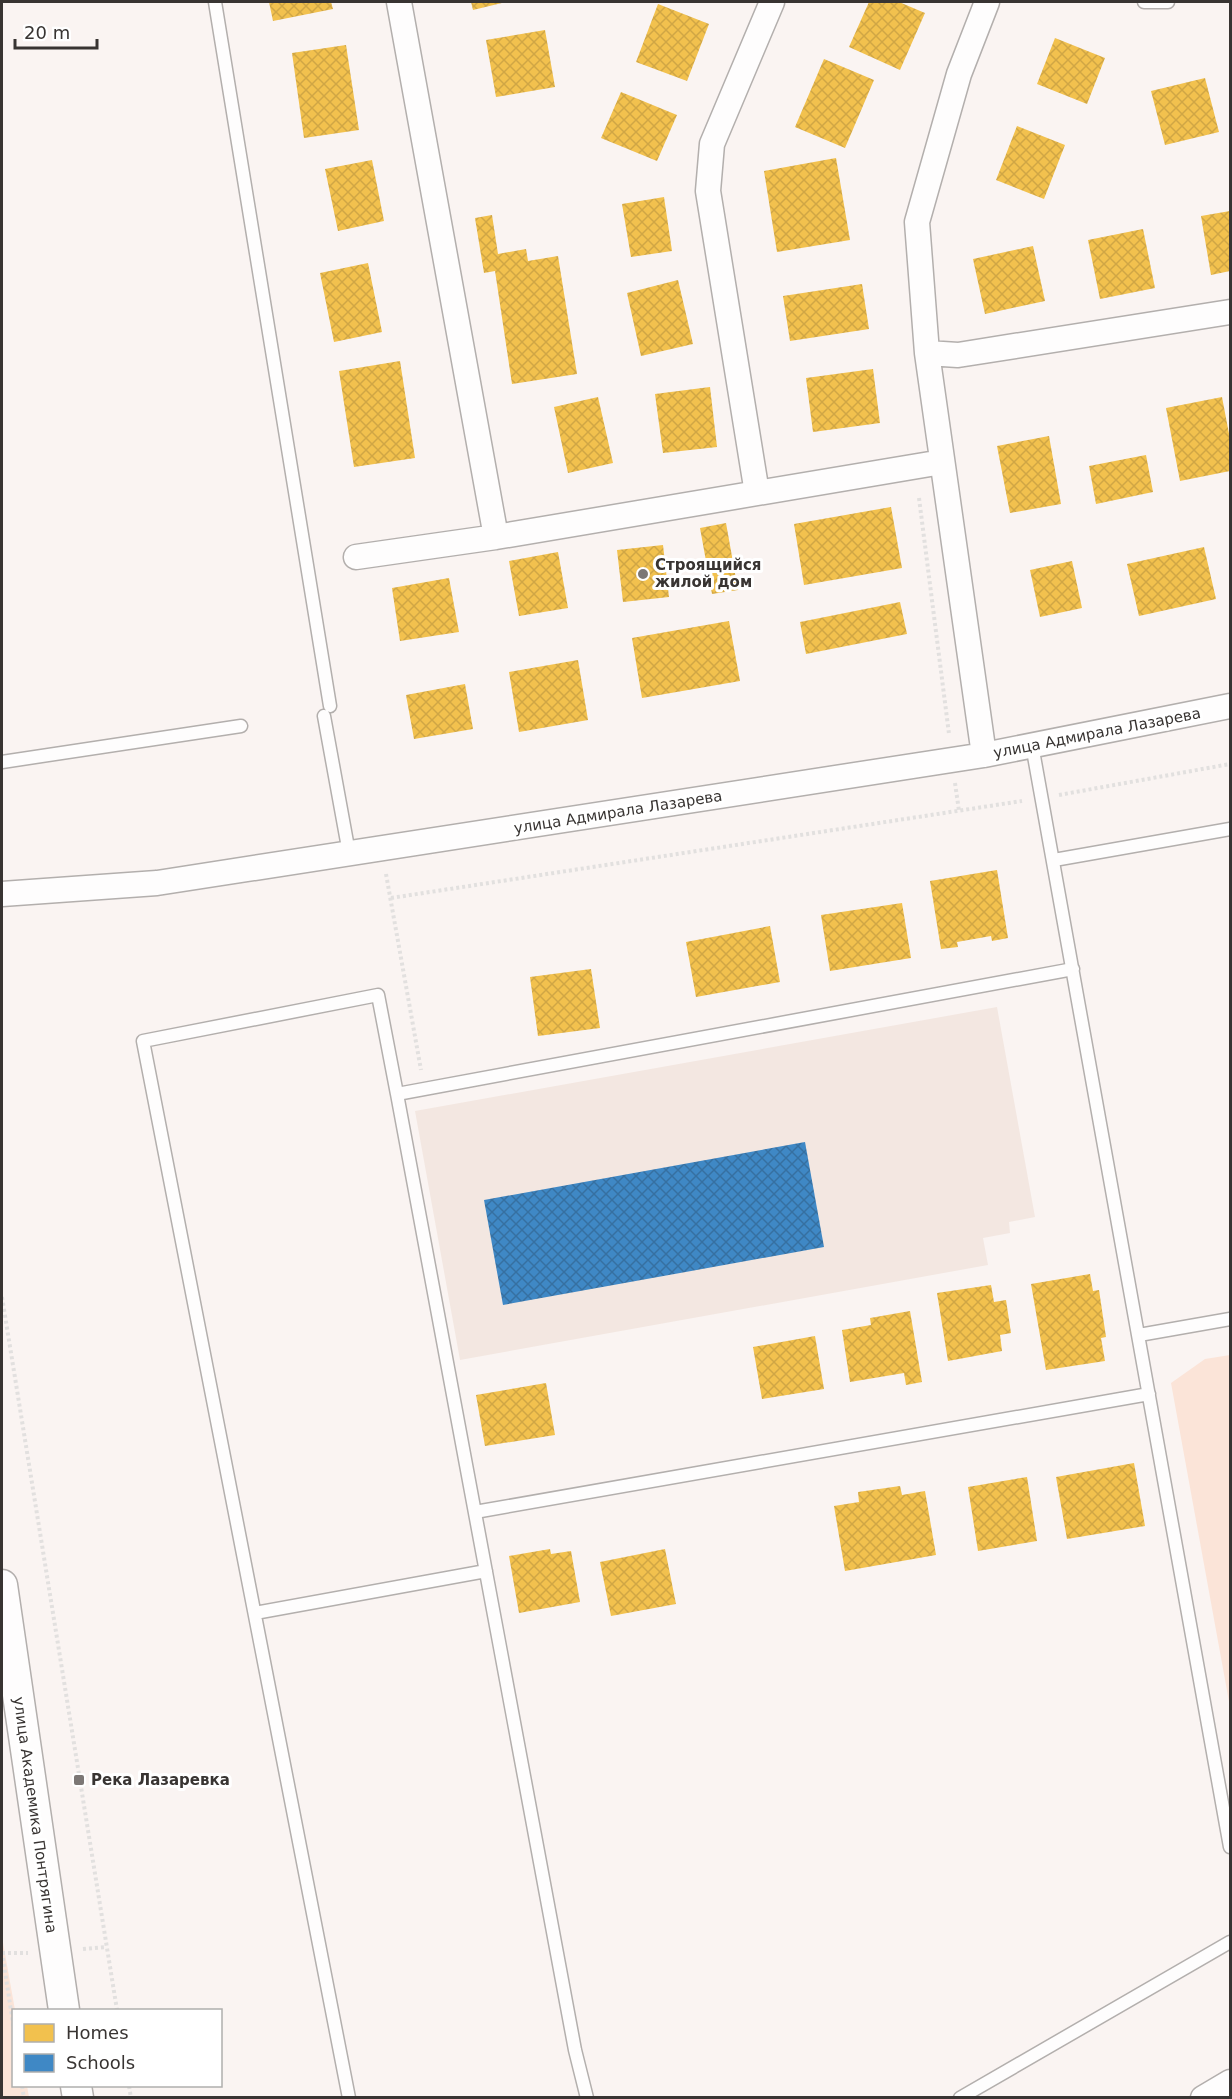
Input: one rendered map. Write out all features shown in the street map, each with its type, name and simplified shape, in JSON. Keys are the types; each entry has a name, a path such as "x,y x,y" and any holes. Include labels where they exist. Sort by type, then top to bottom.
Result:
{"street":[{"path":"399,2 496,537"},
{"path":"757,493 708,191 712,144 772,2"},
{"path":"984,755 927,353 917,222 958,74 987,2"},
{"path":"927,353 958,355 1230,312"},
{"path":"356,557 496,537 942,462"},
{"name":"улица Адмирала Лазарева","path":"2,894 158,883 984,755 1230,706"},
{"name":"улица Академика Понтрягина","path":"2,1585 64,2009"},
{"path":"1203,2097 1230,2082"}],"lane":[{"path":"215,2 349,853"},
{"path":"1144,2 1168,2"},
{"path":"2,762 241,726"},
{"path":"1032,745 1230,1847"},
{"path":"1054,860 1230,829"},
{"path":"397,1094 1073,969"},
{"path":"349,2097 143,1041 378,994 575,2050 587,2097"},
{"path":"1139,1335 1230,1319"},
{"path":"475,1512 1149,1394"},
{"path":"255,1613 486,1571"},
{"path":"960,2097 1230,1942"}],"path":[{"path":"391,898 1042,797 1230,764"},
{"path":"385,863 424,1089"},
{"path":"2,1297 117,2009"},
{"path":"2,1952 12,2017"}],"shaded area":[{"path":"997,1007 1035,1217 1009,1222 1010,1233 983,1238 988,1265 460,1360 415,1111"},
{"path":"1230,1355 1230,1707 1171,1383 1205,1359"},
{"path":"2,1937 15,2009 12,2009 12,2087 27,2087 29,2097 2,2097"}],"building: Homes":[{"path":"269,2 331,2 333,9 273,21"},
{"path":"471,2 506,2 473,10"},
{"path":"869,2 899,2 925,13 900,70 849,47"},
{"path":"658,4 709,24 687,81 636,62"},
{"path":"545,30 555,87 496,97 486,40"},
{"path":"1055,38 1105,58 1087,104 1037,84"},
{"path":"346,45 359,130 304,138 292,53"},
{"path":"824,59 874,80 845,148 795,127"},
{"path":"1205,78 1219,132 1165,145 1151,91"},
{"path":"621,92 677,115 657,161 601,138"},
{"path":"1017,126 1065,145 1044,199 996,180"},
{"path":"836,158 850,240 777,252 764,171"},
{"path":"372,160 384,221 338,231 325,169"},
{"path":"664,197 672,251 631,257 622,204"},
{"path":"1230,211 1230,271 1211,275 1201,216"},
{"path":"492,215 498,254 526,249 528,261 558,256 577,374 512,384 495,271 484,273 475,218"},
{"path":"1143,229 1155,288 1100,299 1088,240"},
{"path":"1033,246 1045,301 985,314 973,259"},
{"path":"368,263 382,332 334,342 320,273"},
{"path":"678,280 693,344 641,356 627,293"},
{"path":"862,284 869,329 790,341 783,296"},
{"path":"400,361 415,458 354,467 339,371"},
{"path":"873,369 880,423 813,432 806,378"},
{"path":"710,387 717,447 663,453 655,394"},
{"path":"598,397 613,463 568,473 554,407"},
{"path":"1222,397 1230,439 1230,471 1180,481 1166,408"},
{"path":"1049,436 1061,504 1010,513 997,446"},
{"path":"1146,455 1153,492 1096,504 1089,466"},
{"path":"891,507 902,568 804,585 794,524"},
{"path":"726,523 738,590 712,594 700,528"},
{"name":"Строящийся жилой дом","path":"663,545 669,597 623,602 617,550"},
{"path":"1204,547 1216,599 1139,616 1127,564"},
{"path":"558,552 568,608 519,616 509,561"},
{"path":"1072,561 1082,608 1040,617 1030,570"},
{"path":"449,578 459,632 400,641 392,588"},
{"path":"900,602 907,634 806,654 800,622"},
{"path":"729,621 740,681 642,698 632,638"},
{"path":"578,660 588,720 519,732 509,672"},
{"path":"465,684 473,729 414,739 406,695"},
{"path":"997,870 1008,938 992,941 991,936 957,942 958,947 941,949 930,881"},
{"path":"902,903 911,958 830,971 821,915"},
{"path":"770,926 780,982 696,997 686,942"},
{"path":"591,969 600,1028 538,1036 530,977"},
{"path":"1090,1274 1093,1291 1099,1290 1106,1337 1101,1338 1105,1361 1046,1370 1031,1284"},
{"path":"991,1285 994,1302 1006,1300 1011,1333 1000,1335 1002,1351 948,1361 937,1293"},
{"path":"910,1311 922,1382 906,1385 904,1373 850,1382 842,1330 871,1325 870,1318"},
{"path":"815,1336 824,1389 762,1399 753,1347"},
{"path":"546,1383 555,1435 485,1446 476,1395"},
{"path":"1134,1463 1145,1526 1067,1539 1056,1477"},
{"path":"1027,1477 1037,1541 978,1551 968,1487"},
{"path":"900,1486 902,1495 925,1491 936,1555 845,1571 834,1506 859,1502 858,1492"},
{"path":"550,1549 551,1554 571,1551 580,1602 519,1613 509,1556"},
{"path":"665,1549 676,1604 611,1616 600,1562"}],"building: Schools":[{"path":"805,1142 824,1247 503,1305 484,1200"}],"place":[{"name":"Строящийся жилой дом","path":"643,574"},
{"name":"Река Лазаревка","path":"79,1780"}]}
